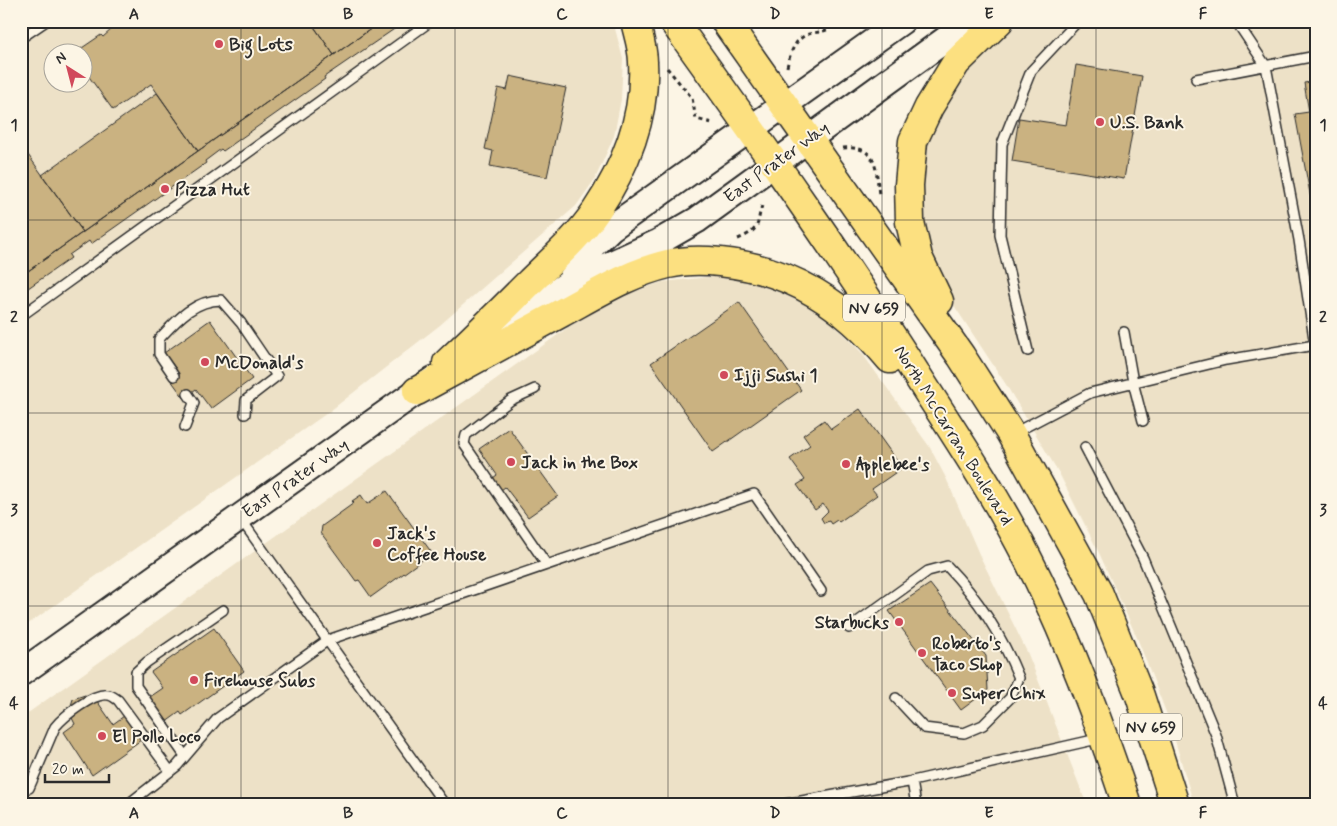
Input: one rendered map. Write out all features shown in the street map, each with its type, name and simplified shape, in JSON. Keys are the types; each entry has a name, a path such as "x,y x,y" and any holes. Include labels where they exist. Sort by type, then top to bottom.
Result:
{"main road":[{"path":"417,390 472,340 595,213 629,150 636,128 642,95 643,61 634,21"},
{"name":"North McCarran Boulevard","path":"673,21 750,127 892,335 992,492 1028,559 1060,627 1104,738 1126,805"},
{"name":"NV 659","path":"725,21 961,356 1011,434 1099,594 1140,696 1175,805"},
{"name":"East Prater Way","path":"569,284 587,251 611,228 750,127 902,21"},
{"name":"East Prater Way","path":"21,673 417,390 569,284 665,239 697,220 971,21"},
{"path":"999,21 956,64 928,107 913,141 909,184 910,222 918,257 930,286 1011,434"},
{"path":"417,390 635,274 687,261 720,262 756,267 786,277 814,291 867,332 992,492"}],"lane":[{"path":"21,38 46,21"},
{"path":"21,316 431,21"},
{"path":"1028,351 1000,234 1002,144 1031,71 1078,21"},
{"path":"1011,434 1090,393 1226,360 1315,348 1299,240 1266,66 1236,21"},
{"path":"1196,79 1316,56"},
{"path":"174,376 159,354 159,339 179,317 208,300 221,300 241,323 277,376 246,400 245,414"},
{"path":"1124,332 1133,382 1143,422"},
{"path":"534,389 511,400 466,435 464,444 547,565"},
{"path":"185,427 194,402 188,394"},
{"path":"1084,448 1143,558 1216,735 1236,805"},
{"path":"127,805 170,771 218,718 328,640 754,494 821,591"},
{"path":"240,517 445,805"},
{"path":"849,628 928,570 947,566 962,581 1006,645 1019,678 1010,698 983,725 964,734 924,728 896,698"},
{"path":"185,756 136,686 136,672 147,662 223,610"},
{"path":"29,788 55,726 61,719 96,696 109,694 118,700 170,771"},
{"path":"779,805 912,781 1104,738"},
{"path":"912,781 916,805"}],"path":[{"path":"786,71 795,43 806,33 826,31 836,21"},
{"path":"664,65 692,98 696,119 712,122"},
{"path":"837,148 848,147 872,156 876,164 879,200"},
{"path":"729,238 738,239 756,228 760,220 762,204 765,200"}],"shaded area":[{"path":"32,21 613,21 623,59 621,99 614,136 595,179 576,206 440,325 330,411 21,629 21,29"},
{"path":"1021,21 1316,21 1316,805 1194,805 1169,720 1138,640 1100,555 1059,473 1005,383 934,275 916,198 931,123 979,55"},
{"path":"729,275 779,288 824,315 861,352 929,446 946,478 979,554 1028,654 1087,805 21,805 21,718 573,324 613,299 662,282"}],"building":[{"path":"121,21 310,21 334,55 198,151 151,84 113,110 92,81 91,42 101,35 103,37"},
{"path":"310,21 382,21 334,55"},
{"path":"382,21 406,21 324,77 325,79 223,151 221,149 205,161 206,163 91,244 89,241 69,255 71,258 21,293 21,276"},
{"name":"U.S. Bank","path":"1076,65 1142,76 1124,179 1012,161 1019,118 1066,125"},
{"path":"1316,66 1316,226 1295,114 1309,112 1304,83 1311,82 1309,68"},
{"path":"510,76 566,88 547,177 490,166 493,151 485,149 498,88 507,90"},
{"path":"157,93 198,151 83,232 42,175"},
{"path":"21,145 83,232 21,276"},
{"name":"Ijji Sushi 1","path":"739,302 801,390 713,452 651,363"},
{"name":"McDonald's","path":"210,320 252,379 211,409 196,389 184,398 168,376 177,370 164,353"},
{"name":"Applebee's","path":"860,409 902,468 872,489 877,495 839,522 837,520 831,524 829,521 824,523 821,518 828,511 823,504 815,510 797,485 805,480 790,459 810,445 803,435 824,420 831,429"},
{"name":"Jack in the Box","path":"509,428 558,496 528,517 505,487 501,490 493,478 497,475 479,449"},
{"name":"Jack's Coffee House","path":"387,491 432,553 371,597 359,580 356,581 321,533 322,526 354,503 352,501 361,495 367,504"},
{"path":"930,584 986,656 988,690 961,710 889,611"},
{"name":"Firehouse Subs","path":"214,628 244,671 182,715 180,712 162,725 144,701 163,688 151,672"},
{"name":"El Pollo Loco","path":"85,695 97,701 113,724 124,716 141,740 92,775 64,732 75,724 69,712 73,699"}],"place":[{"name":"Big Lots","path":"219,44"},
{"name":"U.S. Bank","path":"1100,122"},
{"name":"Pizza Hut","path":"165,189"},
{"name":"McDonald's","path":"205,362"},
{"name":"Ijji Sushi 1","path":"724,375"},
{"name":"Jack in the Box","path":"511,462"},
{"name":"Applebee's","path":"846,464"},
{"name":"Jack's Coffee House","path":"377,543"},
{"name":"Starbucks","path":"899,622"},
{"name":"Roberto's Taco Shop","path":"922,653"},
{"name":"Firehouse Subs","path":"194,680"},
{"name":"Super Chix","path":"952,693"},
{"name":"El Pollo Loco","path":"102,736"}]}
